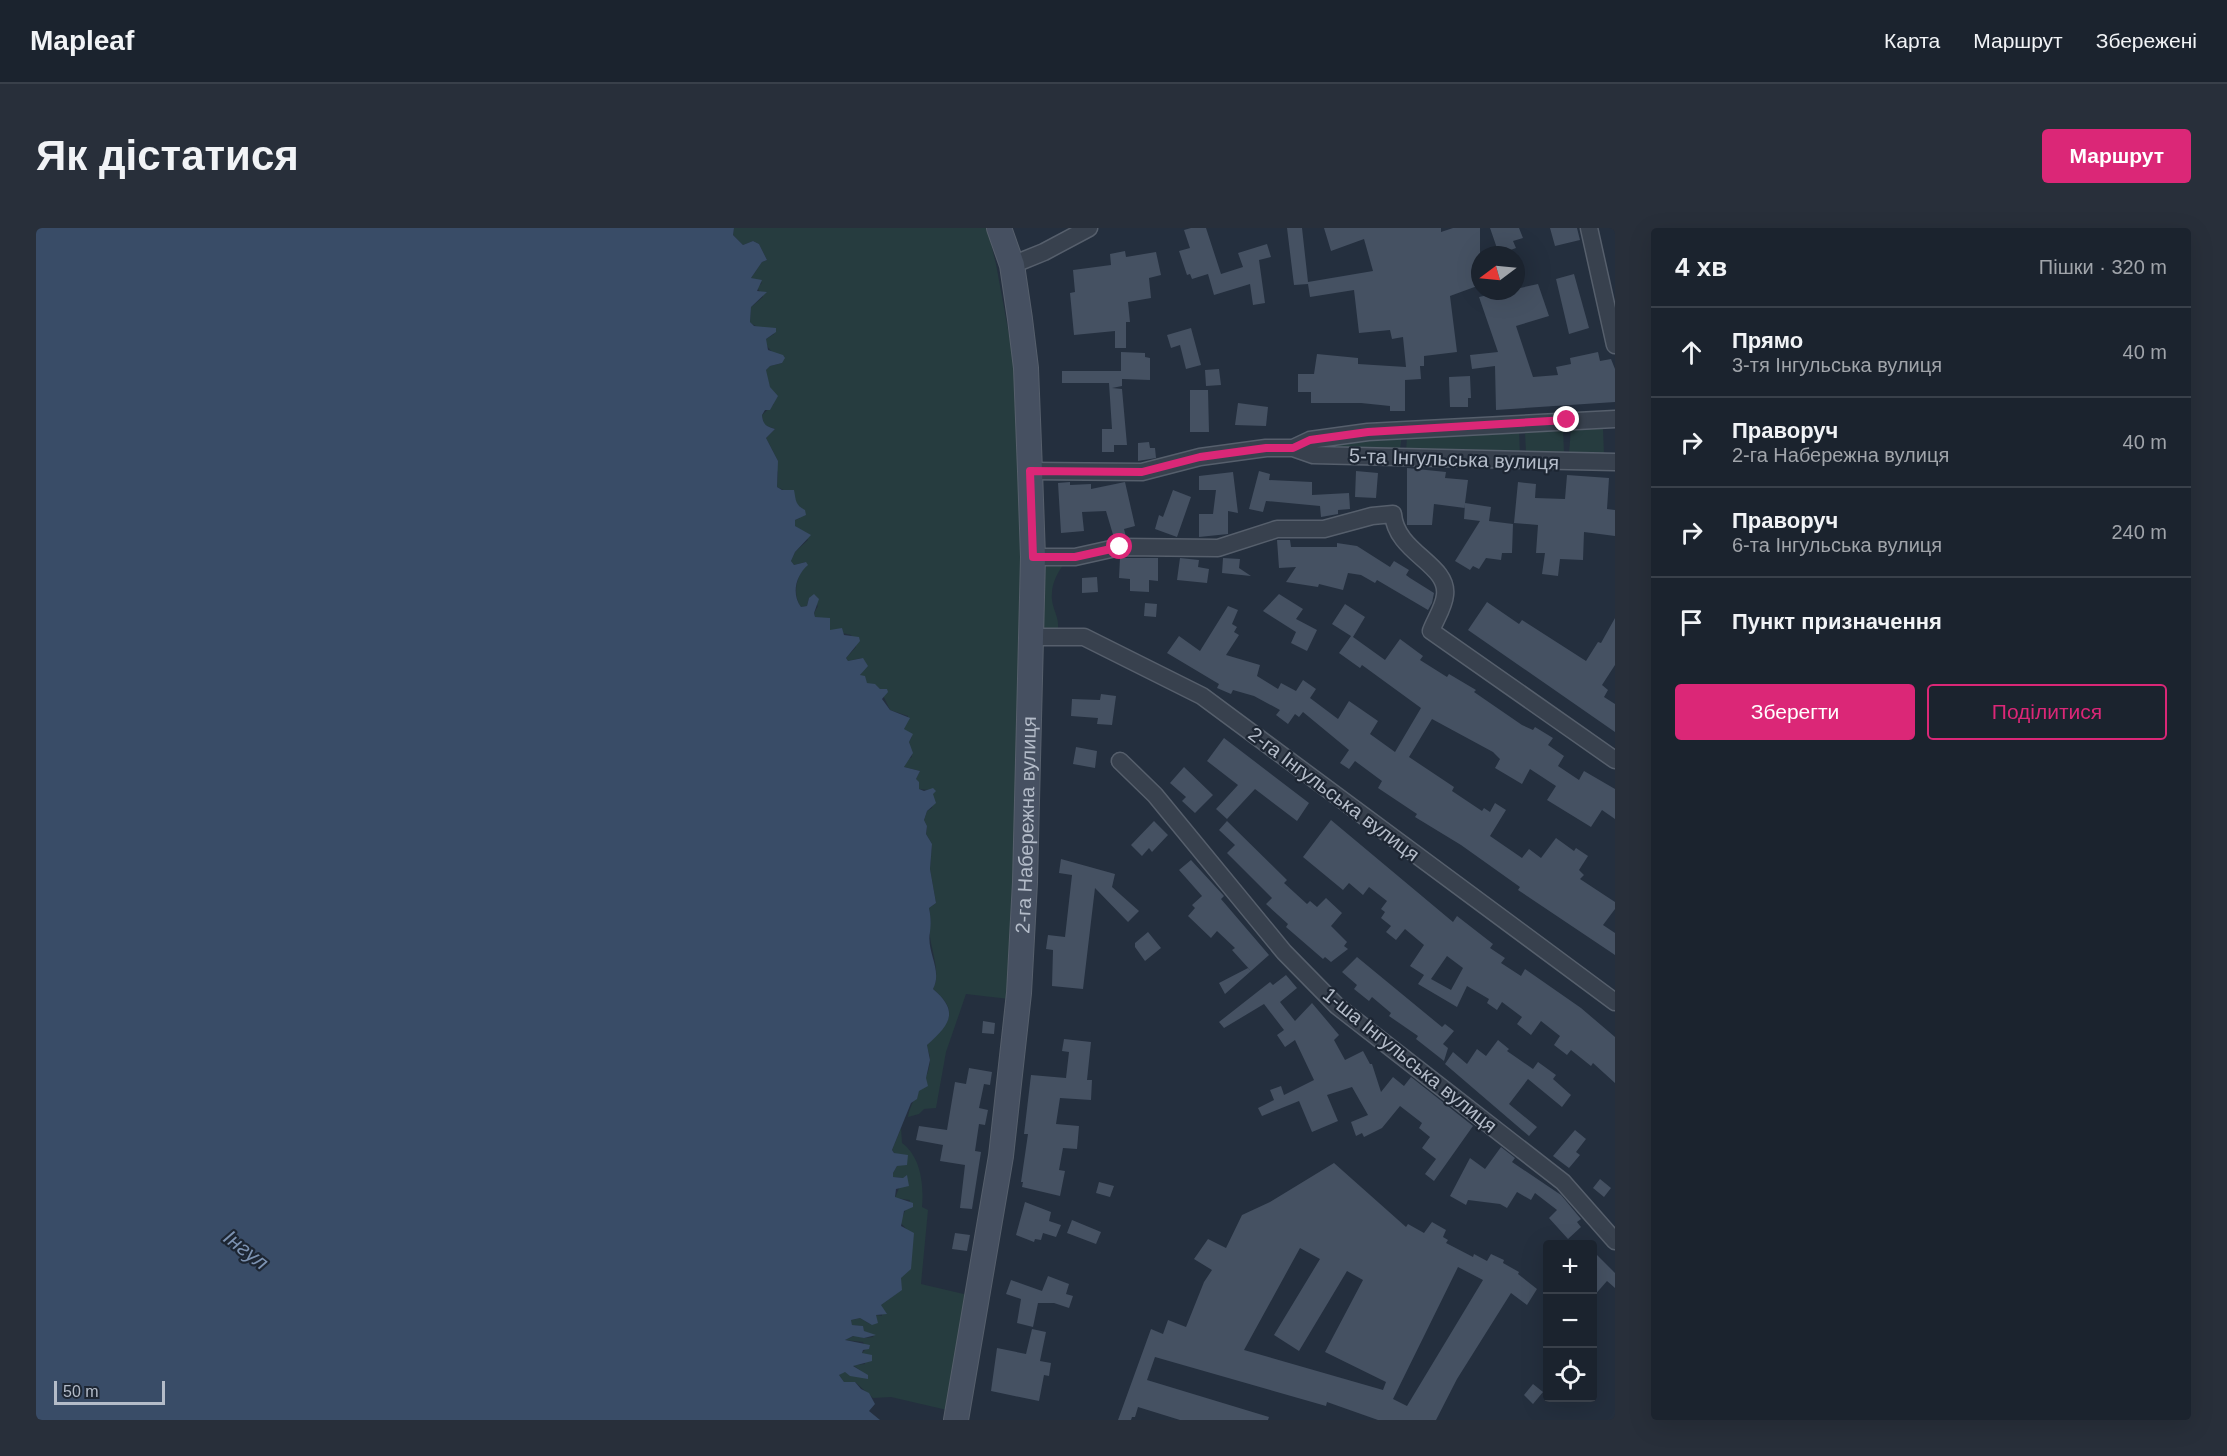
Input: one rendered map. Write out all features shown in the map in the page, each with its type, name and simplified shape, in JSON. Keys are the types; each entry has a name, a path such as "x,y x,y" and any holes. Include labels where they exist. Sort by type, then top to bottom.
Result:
{"main road":[{"name":"2-га Набережна вулиця","path":"956,1420 1001,1156 1019,993 1025,882 1033,557 1026,368 1012,265 999,228"}],"street":[{"path":"1012,265 1044,252 1089,228"},
{"path":"1589,228 1615,345"},
{"path":"1030,471 1142,472 1239,451 1293,448 1310,440 1406,429 1615,419"},
{"name":"5-та Інгульська вулиця","path":"1293,448 1313,455 1615,462"},
{"path":"1033,557 1075,557 1120,547 1218,548 1277,529 1324,529 1372,516 1394,514 1394,528 1401,538 1437,573 1444,583 1445,595 1431,631 1615,760"},
{"name":"2-га Інгульська вулиця","path":"1031,637 1084,637 1202,696 1615,1002"},
{"name":"1-ша Інгульська вулиця","path":"1120,761 1155,795 1284,952 1337,1006 1563,1182 1615,1241"}],"green space":[{"path":"734,228 987,228 996,264 1016,373 1023,639 1009,999 966,994 946,1052 936,1108 924,1109 919,1114 908,1117 927,1075 930,1057 927,1045 949,1017 947,1004 933,989 936,970 930,937 929,908 936,903 930,869 932,844 926,834 927,826 924,820 927,811 932,808 933,794 929,790 919,789 916,779 920,771 904,767 907,760 912,757 909,742 912,737 904,729 908,716 890,710 880,689 867,683 860,675 864,669 862,658 848,661 846,658 856,647 851,635 830,630 826,619 815,617 814,613 818,606 809,598 807,606 801,607 798,602 797,584 806,562 794,565 791,561 795,552 808,540 795,526 795,520 800,518 794,495 777,487 778,472 775,467 778,461 766,438 775,429 764,425 762,415 773,405 775,399 766,378 766,370 770,366 782,363 765,344 766,339 774,334 750,322 751,307 763,297 757,287 762,283 751,278 762,262 767,260 759,244 753,241 743,245 733,235"},
{"path":"1563,428 1564,453 1526,453 1525,432"},
{"path":"1571,428 1603,428 1604,455 1569,454"},
{"path":"1519,430 1520,455 1406,451 1407,437"},
{"path":"1402,435 1400,449 1395,452 1305,446"},
{"path":"1040,541 1051,550 1074,552 1061,568 1053,586 1052,600 1058,628 1051,633 1042,632"},
{"path":"901,1128 902,1143 913,1156 920,1172 922,1207 928,1210 921,1284 968,1295 947,1410 891,1397 873,1398 855,1382 844,1382 839,1375 845,1371 861,1371 853,1365 865,1364 862,1353 866,1349 863,1342 845,1340 856,1335 864,1338 874,1337 864,1331 862,1326 852,1325 851,1320 860,1318 872,1325 876,1315 882,1316 881,1305 897,1293 901,1277 906,1272 909,1232 900,1222 910,1200 895,1198 903,1178 893,1177 897,1166 902,1164 892,1150"}],"water":[{"name":"Інгул","path":"36,228 734,228 733,235 743,245 753,241 759,244 767,260 762,262 751,278 762,280 757,291 767,292 751,307 750,322 754,326 776,328 776,332 766,339 768,350 783,355 785,358 782,363 770,366 766,370 770,387 778,396 770,410 765,410 762,418 766,425 775,429 766,438 778,461 777,487 782,490 794,490 796,502 805,510 806,515 795,520 795,526 811,535 795,552 791,561 794,565 806,562 808,565 798,579 796,596 801,607 807,606 809,598 814,594 819,599 814,613 815,617 830,618 830,630 842,628 844,635 859,637 860,641 846,658 848,661 863,658 868,666 860,675 865,676 867,683 875,684 880,689 887,689 888,692 882,699 890,710 910,718 904,729 913,734 909,742 913,753 904,767 920,771 916,779 919,782 919,789 924,791 933,788 936,791 933,794 936,803 927,811 924,820 927,826 926,834 932,844 930,869 936,903 929,908 931,920 929,939 936,975 933,989 946,1004 949,1017 942,1030 927,1045 930,1060 926,1078 928,1086 919,1091 917,1099 911,1103 892,1150 894,1153 908,1155 907,1165 897,1166 893,1177 903,1178 907,1175 909,1186 896,1189 895,1197 913,1203 913,1207 904,1211 901,1226 914,1233 911,1269 901,1278 902,1290 881,1305 887,1314 876,1315 878,1323 872,1325 860,1318 851,1320 852,1325 863,1326 864,1331 876,1335 864,1338 853,1336 845,1340 870,1345 869,1349 863,1350 862,1353 872,1355 872,1361 853,1366 868,1375 868,1379 850,1376 845,1372 839,1375 844,1382 855,1382 869,1393 875,1404 869,1411 880,1420 36,1420"}],"building":[{"path":"1206,228 1221,274 1243,267 1238,253 1267,244 1271,257 1259,260 1265,303 1253,305 1250,284 1214,295 1208,274 1192,279 1190,274 1187,275 1179,251 1190,248 1184,230"},
{"path":"1287,228 1302,228 1308,282 1373,271 1364,239 1331,251 1324,228 1441,228 1441,232 1453,228 1480,228 1480,246 1471,246 1471,288 1450,296 1457,352 1424,356 1424,366 1420,366 1421,379 1405,380 1405,411 1390,411 1390,406 1361,403 1311,403 1311,392 1298,392 1298,374 1314,374 1317,354 1358,358 1358,364 1406,367 1403,337 1392,339 1390,330 1359,333 1354,290 1310,297 1308,284 1294,285"},
{"path":"1490,228 1519,228 1523,238 1513,241 1515,246 1496,246"},
{"path":"1550,228 1577,228 1580,240 1555,246"},
{"path":"1125,251 1126,257 1156,252 1161,275 1149,278 1151,298 1128,302 1130,322 1126,322 1126,348 1115,348 1115,331 1074,335 1070,293 1075,292 1073,270 1111,265 1110,254"},
{"path":"1574,274 1589,328 1569,334 1556,279"},
{"path":"1538,284 1549,316 1516,326 1533,377 1558,375 1556,367 1571,364 1570,358 1598,352 1600,361 1611,359 1615,369 1615,402 1496,410 1495,366 1472,369 1470,355 1498,352 1480,300 1525,300 1525,287"},
{"path":"1191,328 1201,365 1186,369 1180,345 1171,348 1167,335"},
{"path":"1121,352 1145,353 1145,357 1150,358 1150,380 1122,379 1122,386 1112,388 1122,389 1127,445 1114,445 1114,452 1102,452 1102,429 1112,429 1109,383 1062,383 1062,371 1121,371"},
{"path":"1219,369 1221,385 1206,386 1205,370"},
{"path":"1470,376 1471,398 1468,398 1468,407 1450,407 1449,377"},
{"path":"1190,390 1208,390 1209,432 1190,432"},
{"path":"1238,403 1268,407 1266,426 1235,425"},
{"path":"1149,442 1150,448 1155,448 1156,458 1138,461 1138,443"},
{"path":"1407,468 1446,472 1445,478 1468,480 1465,503 1491,507 1489,521 1513,524 1512,553 1502,553 1501,560 1486,558 1479,569 1473,566 1470,570 1455,561 1480,521 1464,519 1465,508 1434,504 1432,525 1407,525"},
{"path":"1259,471 1270,474 1269,480 1312,482 1312,495 1349,493 1350,509 1338,510 1338,514 1321,517 1320,506 1266,501 1263,512 1249,509"},
{"path":"1356,471 1378,473 1376,498 1355,497"},
{"path":"1233,472 1238,513 1228,511 1228,534 1199,537 1199,514 1213,514 1216,490 1199,490 1199,476"},
{"path":"1567,475 1609,478 1607,509 1615,510 1615,536 1584,532 1583,560 1560,559 1558,576 1542,574 1545,553 1536,553 1538,525 1514,523 1518,482 1536,484 1535,498 1565,499"},
{"path":"1070,482 1070,485 1091,484 1091,489 1125,482 1135,526 1124,529 1126,537 1114,538 1106,511 1082,512 1084,531 1061,533 1058,483"},
{"path":"1173,490 1191,497 1177,537 1155,529 1159,515 1163,517"},
{"path":"1277,540 1290,540 1291,547 1337,547 1337,543 1357,546 1390,567 1394,561 1409,570 1406,575 1434,593 1432,603 1428,610 1377,580 1375,583 1361,575 1348,573 1343,590 1319,584 1318,587 1286,582 1296,567 1279,568"},
{"path":"1120,558 1158,558 1158,581 1149,580 1149,592 1130,591 1130,579 1119,578"},
{"path":"1180,558 1199,560 1198,567 1209,569 1207,583 1177,580"},
{"path":"1223,558 1240,559 1239,568 1251,576 1222,573"},
{"path":"1097,577 1098,592 1082,593 1082,578"},
{"path":"1279,594 1303,609 1296,619 1317,630 1307,651 1291,643 1296,632 1263,611"},
{"path":"1487,602 1519,624 1522,620 1586,661 1598,642 1601,643 1615,618 1615,665 1602,685 1608,690 1604,697 1615,704 1615,732 1468,630"},
{"path":"1145,603 1157,604 1156,617 1144,616"},
{"path":"1345,604 1365,617 1353,637 1385,660 1400,639 1423,656 1420,660 1447,677 1449,674 1476,690 1474,692 1522,725 1533,730 1535,727 1553,738 1548,745 1564,756 1558,766 1579,780 1584,771 1615,789 1615,819 1602,810 1591,827 1547,800 1556,786 1530,769 1522,784 1495,768 1500,759 1493,752 1432,719 1409,757 1454,787 1452,791 1482,811 1484,808 1490,812 1495,803 1506,810 1490,836 1522,858 1529,849 1541,858 1556,838 1574,851 1576,848 1588,856 1579,870 1584,875 1580,879 1615,902 1615,909 1603,925 1615,933 1615,955 1518,890 1520,887 1461,845 1415,817 1417,814 1378,788 1382,781 1355,761 1349,769 1340,763 1349,750 1303,712 1299,717 1295,714 1288,724 1276,715 1280,710 1254,696 1233,690 1231,694 1217,688 1219,684 1167,653 1179,636 1200,651 1228,606 1238,610 1232,624 1237,627 1234,632 1239,635 1226,655 1260,665 1257,676 1278,689 1281,683 1296,691 1303,680 1316,689 1310,698 1338,719 1349,701 1378,721 1370,734 1395,752 1421,708 1362,665 1360,668 1339,653 1351,636 1332,624"},
{"path":"1101,694 1116,696 1112,725 1097,724 1098,718 1071,716 1072,699 1100,700"},
{"path":"1224,738 1309,803 1297,821 1255,789 1227,819 1216,809 1238,785 1207,761"},
{"path":"1076,747 1097,751 1095,768 1073,764"},
{"path":"1184,767 1213,795 1195,813 1182,801 1186,797 1170,783"},
{"path":"1331,820 1453,922 1457,916 1493,944 1490,948 1505,958 1501,963 1521,976 1525,969 1581,1008 1615,1037 1615,1083 1593,1063 1591,1066 1571,1050 1567,1055 1554,1045 1560,1036 1541,1021 1531,1035 1517,1024 1522,1017 1502,1002 1497,1010 1487,1003 1489,999 1467,986 1457,1007 1418,984 1424,975 1410,966 1424,945 1405,929 1396,940 1386,932 1391,926 1381,918 1385,912 1381,909 1387,901 1369,887 1363,895 1349,883 1343,890 1303,857","holes":["1447,956 1463,968 1451,990 1431,979"]},
{"path":"1154,821 1168,835 1152,852 1149,848 1142,856 1131,845"},
{"path":"1227,821 1287,880 1284,883 1307,904 1310,901 1317,907 1326,898 1342,913 1331,926 1347,942 1344,946 1348,949 1331,962 1325,957 1323,959 1286,927 1288,924 1266,904 1272,898 1227,853 1235,845 1219,830"},
{"path":"1061,859 1115,874 1112,887 1139,911 1128,922 1095,888 1083,989 1052,986 1053,950 1046,949 1048,935 1065,937 1072,875 1059,873"},
{"path":"1191,860 1224,896 1221,899 1269,955 1251,971 1232,950 1235,948 1217,931 1211,938 1188,916 1195,908 1192,905 1202,896 1179,870"},
{"path":"1148,932 1161,948 1145,961 1135,947 1135,943"},
{"path":"1357,957 1442,1027 1445,1024 1454,1031 1443,1044 1448,1048 1444,1061 1416,1039 1418,1036 1389,1016 1391,1013 1372,997 1369,1001 1354,989 1357,985 1342,972"},
{"path":"1248,968 1251,971 1225,994 1219,983"},
{"path":"1286,975 1297,988 1280,1002 1295,1021 1312,1003 1339,1035 1334,1040 1345,1060 1363,1051 1372,1064 1381,1092 1393,1077 1404,1086 1411,1077 1473,1126 1434,1181 1425,1174 1436,1159 1422,1148 1430,1137 1419,1128 1422,1123 1400,1106 1382,1128 1364,1137 1362,1133 1356,1136 1351,1122 1368,1115 1352,1087 1327,1095 1338,1121 1312,1132 1299,1101 1262,1116 1258,1108 1274,1100 1270,1090 1281,1086 1284,1095 1314,1080 1295,1040 1285,1047 1277,1035 1284,1030 1264,1004 1224,1028 1219,1022 1270,982 1273,985"},
{"path":"983,1021 995,1023 994,1034 982,1033"},
{"path":"1064,1039 1091,1042 1087,1080 1092,1080 1091,1100 1060,1098 1056,1124 1079,1126 1077,1149 1063,1148 1059,1170 1065,1171 1060,1196 1022,1187 1023,1182 1021,1182 1028,1134 1024,1134 1031,1075 1066,1078 1069,1052 1062,1051"},
{"path":"1498,1040 1509,1049 1507,1051 1533,1069 1538,1062 1556,1075 1553,1079 1571,1095 1562,1107 1528,1079 1509,1104 1537,1127 1529,1136 1445,1064 1453,1052 1467,1064 1477,1049 1486,1056"},
{"path":"969,1068 992,1072 990,1085 984,1084 979,1108 988,1110 985,1125 979,1124 975,1151 981,1152 972,1209 960,1208 965,1165 940,1161 943,1145 916,1140 919,1126 947,1130 955,1082 966,1084"},
{"path":"1575,1130 1586,1139 1576,1152 1580,1155 1569,1168 1553,1156"},
{"path":"1501,1147 1515,1158 1512,1162 1561,1195 1581,1219 1577,1222 1581,1227 1568,1239 1549,1218 1557,1210 1535,1193 1531,1200 1517,1192 1507,1208 1500,1204 1468,1200 1466,1205 1450,1196 1470,1158 1485,1169"},
{"path":"1334,1163 1406,1227 1408,1224 1424,1233 1432,1222 1446,1230 1443,1237 1448,1240 1446,1243 1473,1257 1474,1254 1487,1261 1491,1254 1504,1260 1503,1263 1519,1272 1518,1274 1537,1289 1527,1305 1511,1293 1457,1379 1436,1420 1378,1420 1327,1402 1326,1406 1155,1357 1147,1380 1269,1417 1268,1420 1180,1420 1138,1407 1135,1417 1131,1420 1118,1420 1151,1329 1163,1334 1168,1320 1186,1327 1204,1282 1212,1270 1194,1259 1208,1239 1226,1248 1242,1215 1270,1202","holes":["1300,1248 1320,1259 1274,1335 1299,1351 1347,1271 1363,1280 1325,1352 1386,1382 1383,1390 1244,1350","1458,1267 1483,1280 1407,1406 1393,1399"]},
{"path":"1600,1179 1611,1188 1604,1197 1593,1188"},
{"path":"1099,1182 1114,1186 1110,1197 1096,1193"},
{"path":"1025,1202 1051,1212 1049,1221 1061,1225 1056,1237 1043,1233 1041,1240 1035,1239 1034,1242 1016,1235"},
{"path":"1072,1220 1101,1232 1096,1244 1067,1233"},
{"path":"955,1233 970,1235 967,1251 952,1249"},
{"path":"1597,1255 1615,1273 1615,1288 1607,1281 1597,1292"},
{"path":"1048,1276 1069,1284 1066,1294 1073,1296 1069,1308 1054,1303 1038,1303 1033,1327 1017,1323 1021,1299 1006,1294 1011,1280 1042,1291"},
{"path":"1032,1329 1046,1332 1040,1361 1051,1363 1049,1376 1044,1375 1039,1401 991,1391 997,1348 1026,1354"},
{"path":"1533,1384 1543,1392 1533,1404 1524,1395"}],"route":[{"path":"1120,547 1075,557 1033,557 1030,471 1142,472 1200,457 1266,448 1293,448 1310,440 1368,432 1567,420"}]}
